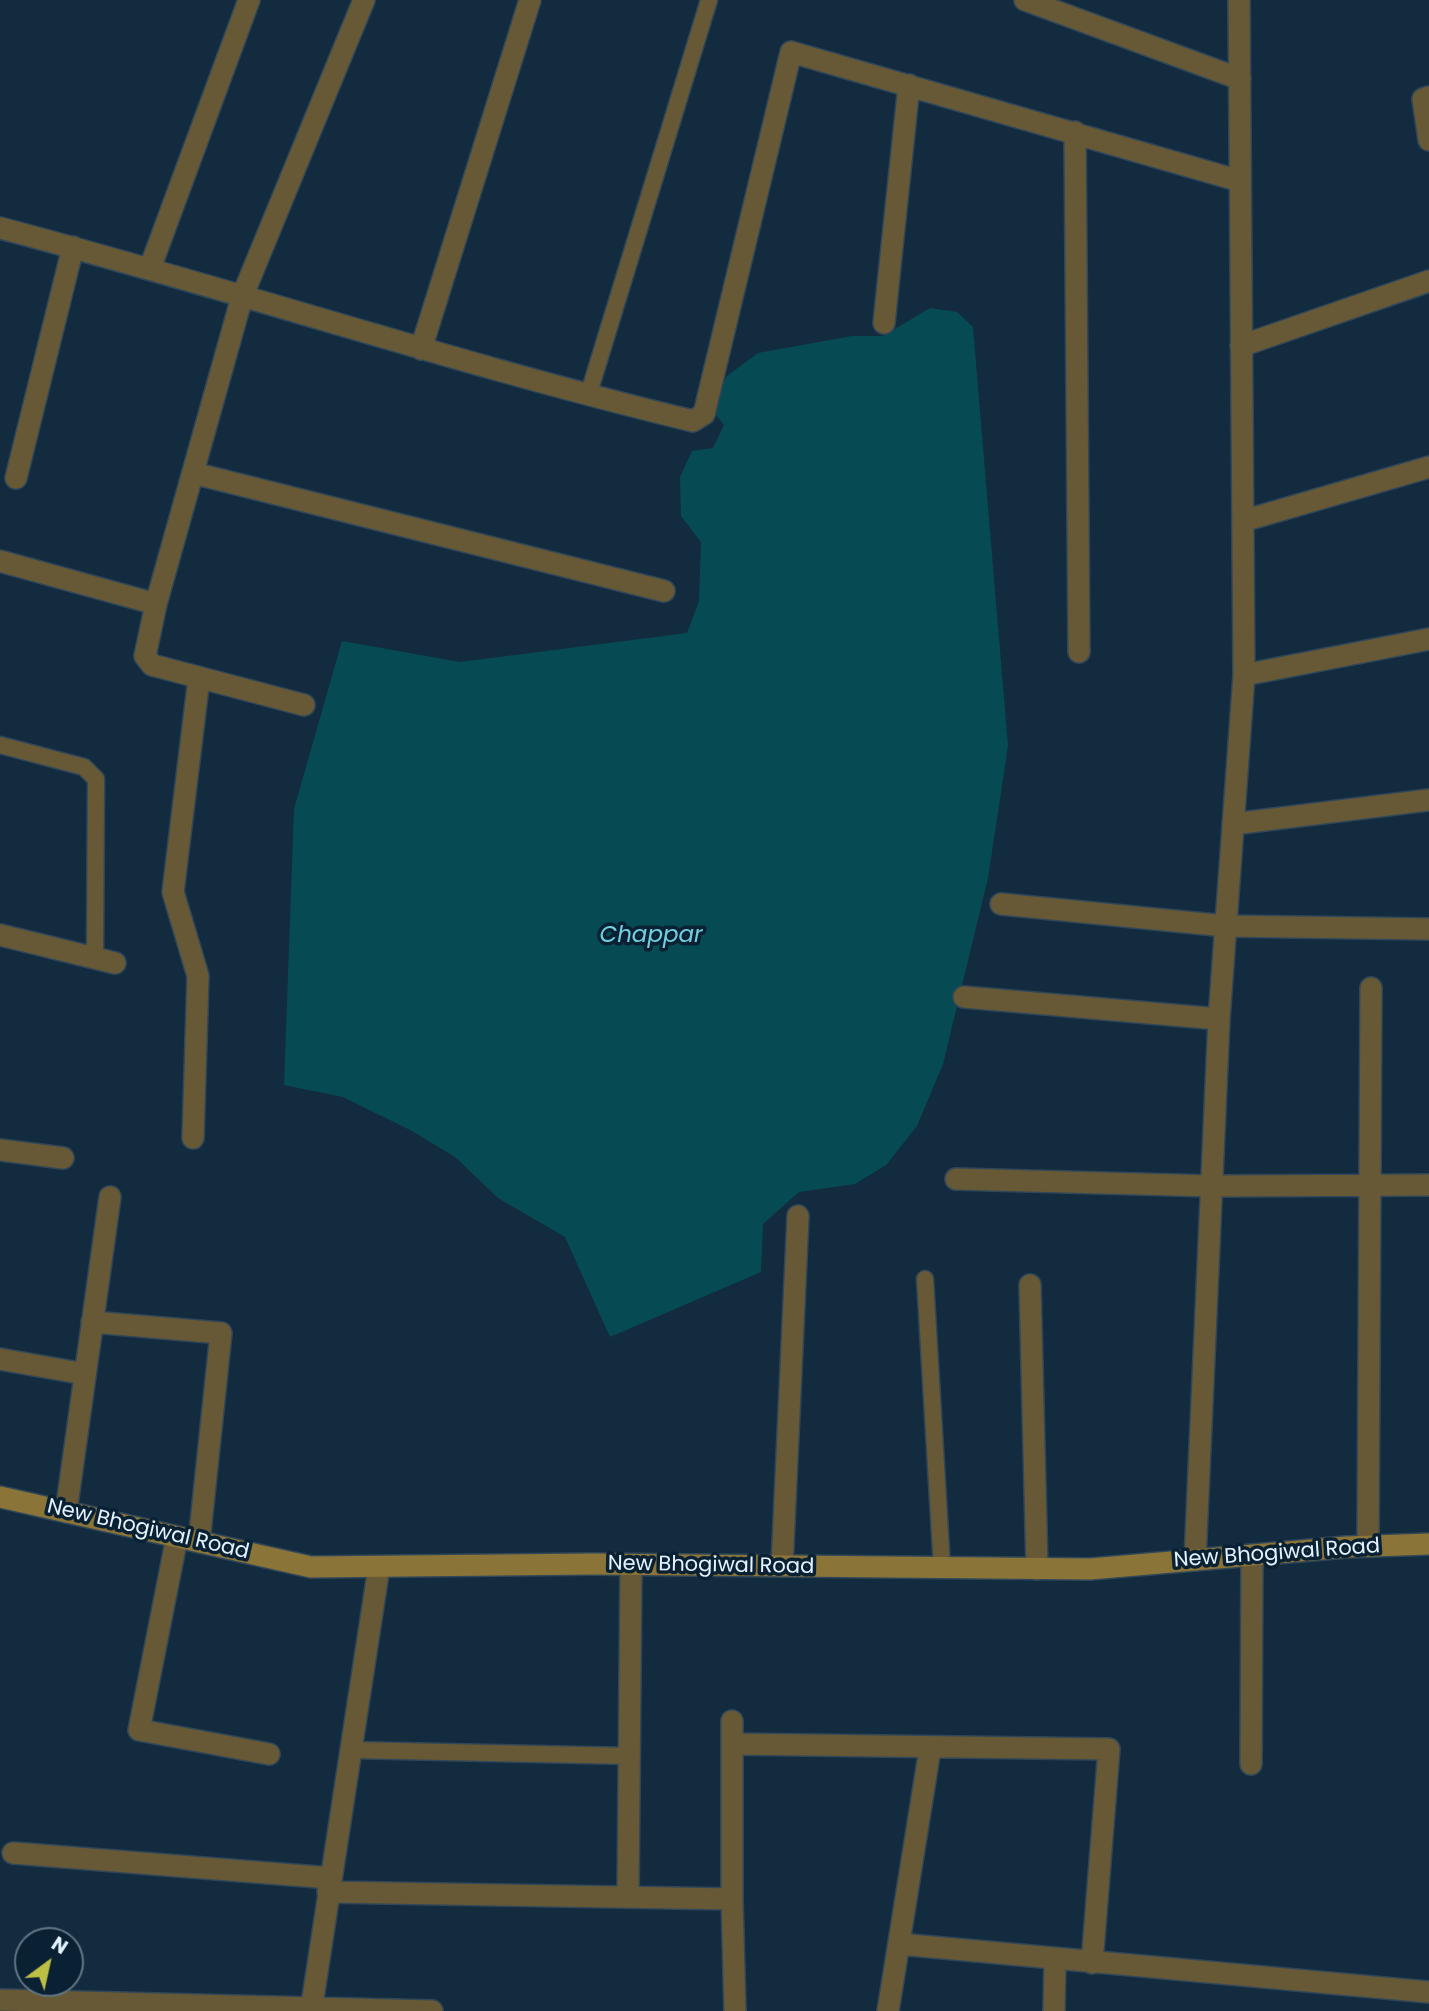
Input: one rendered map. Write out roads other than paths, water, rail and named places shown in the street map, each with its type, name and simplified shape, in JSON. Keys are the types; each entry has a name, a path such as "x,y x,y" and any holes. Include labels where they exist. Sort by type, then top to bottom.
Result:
{"street":[{"path":"150,268 249,0"},
{"path":"304,705 199,678 147,661 145,656 156,604 242,297 364,0"},
{"path":"421,349 530,0"},
{"path":"1025,0 1240,79"},
{"path":"1195,1560 1219,1019 1244,675 1239,0"},
{"path":"0,228 150,268 588,396 693,421 704,414 791,52 1240,181"},
{"path":"884,323 909,85"},
{"path":"1429,97 1423,99 1429,140"},
{"path":"1075,132 1079,652"},
{"path":"16,478 72,247"},
{"path":"1241,346 1429,281"},
{"path":"1243,521 1429,467"},
{"path":"193,473 664,591"},
{"path":"0,561 156,604"},
{"path":"1244,675 1429,639"},
{"path":"193,1138 198,976 173,892 199,678"},
{"path":"1233,824 1429,800"},
{"path":"1001,904 1226,926 1429,929"},
{"path":"0,935 105,961"},
{"path":"1368,1546 1371,988"},
{"path":"964,997 1219,1019"},
{"path":"0,1150 63,1158"},
{"path":"956,1179 1212,1186 1429,1185"},
{"path":"65,1512 110,1197"},
{"path":"782,1566 797,1216"},
{"path":"1030,1286 1037,1569"},
{"path":"92,1322 221,1333 199,1542"},
{"path":"0,1359 85,1374"},
{"name":"New Bhogiwal Road","path":"0,1497 311,1567 631,1565 1090,1569 1368,1546 1429,1544"},
{"path":"177,1537 139,1730 269,1754"},
{"path":"1251,1764 1252,1555"},
{"path":"628,1897 631,1565"},
{"path":"311,2009 379,1567"},
{"path":"732,1721 735,2011"},
{"path":"732,1744 930,1749 1109,1749 1092,1963"},
{"path":"888,2011 930,1749"},
{"path":"13,1853 330,1885 732,1899"},
{"path":"899,1944 1429,1992"},
{"path":"1054,2011 1055,1959"},
{"path":"0,2000 432,2011"}],"lane":[{"path":"588,396 709,0"},
{"path":"0,746 84,767 96,779 105,961"},
{"path":"925,1279 942,1568"},
{"path":"351,1750 630,1756"}],"water":[{"name":"Chappar","path":"930,308 957,312 973,327 1008,746 988,878 943,1064 917,1126 886,1165 855,1184 799,1192 763,1224 761,1272 610,1337 565,1237 498,1198 455,1157 412,1131 343,1097 284,1085 294,809 342,641 460,662 687,633 699,601 701,542 681,516 680,477 692,451 713,448 724,425 709,406 727,376 758,353 852,336 883,336"}]}
